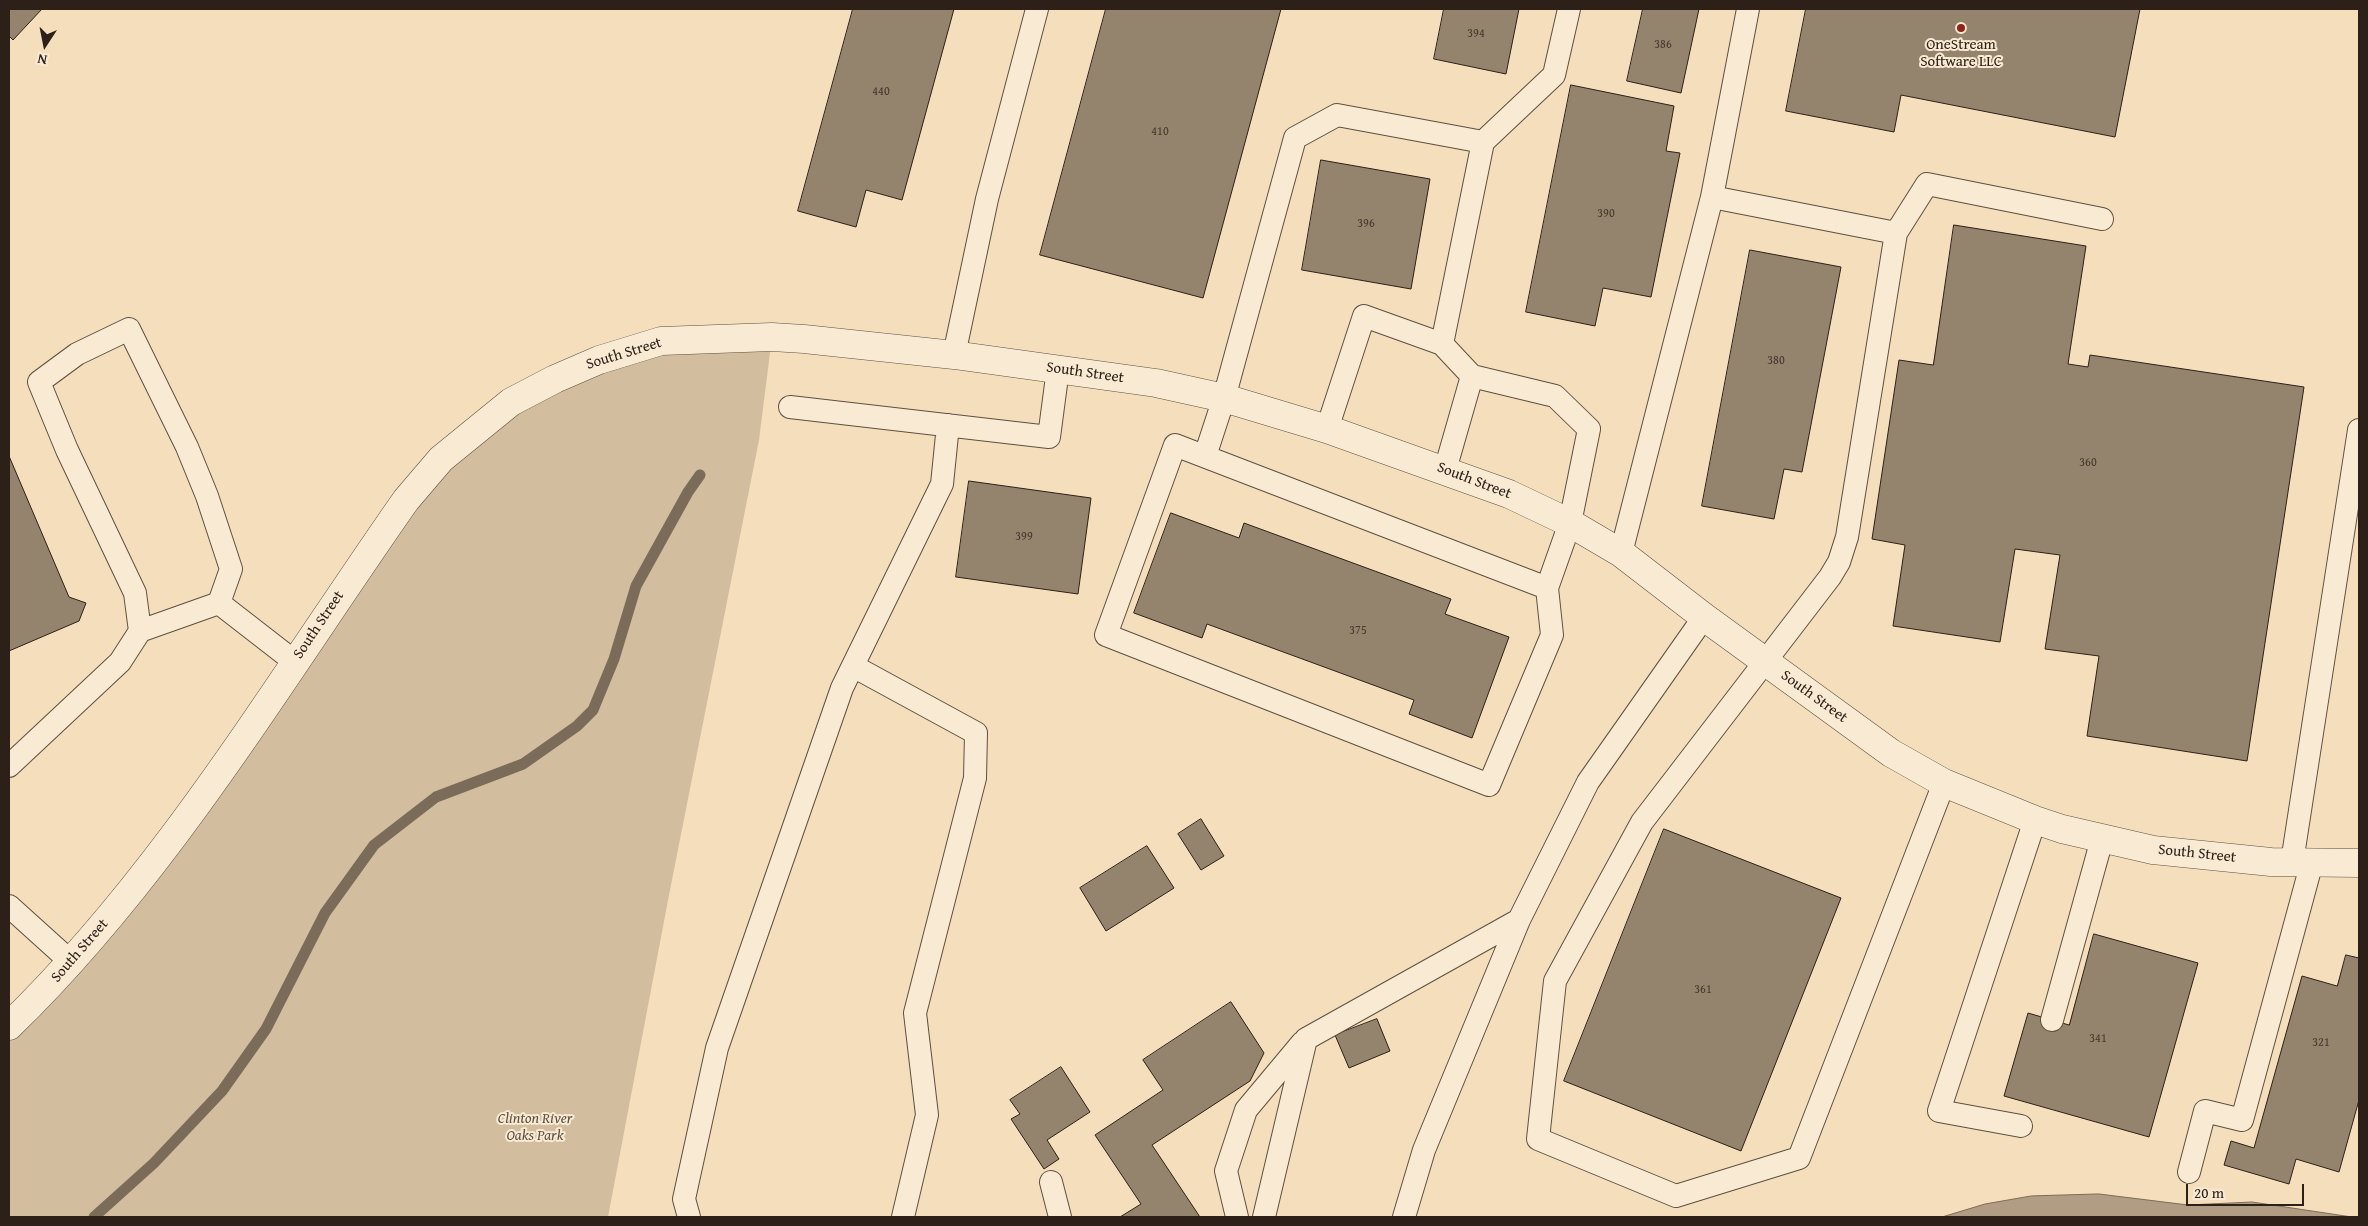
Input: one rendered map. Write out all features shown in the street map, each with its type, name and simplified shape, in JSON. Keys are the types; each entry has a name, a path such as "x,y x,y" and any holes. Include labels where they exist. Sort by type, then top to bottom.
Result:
{"street":[{"name":"South Street","path":"9,1026 51,985 124,900 189,813 406,500 441,459 511,402 555,379 598,360 661,341 772,337 954,354 1156,383 1224,398 1327,429 1509,494 1570,523 1621,553 1704,617 1890,753 1944,783 2062,830 2153,850 2302,862 2359,862"}],"lane":[{"path":"954,354 986,199 1037,9"},
{"path":"1442,344 1484,142 1554,75 1569,9"},
{"path":"1621,553 1712,198 1748,9"},
{"path":"1205,456 1224,398 1295,138 1337,115 1484,142"},
{"path":"1944,783 1798,1158 1676,1196 1538,1138 1555,981 1642,822 1766,662 1830,577 1839,562 1847,538 1896,233 1927,184 2102,219"},
{"path":"1712,198 1896,233"},
{"path":"1327,429 1364,316 1442,344 1472,376 1555,396 1590,429 1570,523 1547,588 1552,635 1489,785 1106,635 1176,446 1547,588"},
{"path":"140,631 134,593 39,382 77,354 128,328 187,447 208,496 231,569 219,603"},
{"path":"790,407 1049,437 1058,369"},
{"path":"1445,470 1472,376"},
{"path":"689,1217 684,1199 717,1048 842,688 942,484 948,425"},
{"path":"2189,1172 2205,1111 2242,1120 2302,862 2359,430"},
{"path":"219,603 295,662"},
{"path":"9,766 120,662 140,631 219,603"},
{"path":"1404,1217 1424,1150 1519,920 1588,782 1704,617"},
{"path":"853,666 976,733 975,778 915,1013 927,1115 904,1217"},
{"path":"2021,1126 1939,1111 2035,820"},
{"path":"2052,1020 2102,839"},
{"path":"9,906 71,962"},
{"path":"1237,1217 1226,1171 1246,1110 1306,1039 1519,920"},
{"path":"1264,1217 1306,1039"},
{"path":"1050,1182 1060,1217"}],"green space":[{"name":"Clinton River Oaks Park","path":"772,337 759,440 669,895 608,1217 9,1217 9,1026 51,985 441,459 599,360"}],"shaded area":[{"path":"2099,1194 2188,1205 2252,1202 2352,1217 1942,1217 1985,1204 2031,1196"}],"building":[{"path":"9,9 42,9 13,40 9,36"},
{"path":"853,9 954,9 902,200 866,190 856,227 798,211"},
{"path":"1106,9 1281,9 1203,298 1040,255"},
{"path":"1444,9 1519,9 1506,74 1434,59"},
{"path":"1643,9 1699,9 1681,93 1627,81"},
{"path":"1806,9 2140,9 2115,137 1901,95 1894,132 1786,111"},
{"path":"1571,85 1674,106 1666,151 1680,153 1651,297 1603,288 1595,326 1526,312"},
{"path":"1321,160 1430,179 1411,289 1302,270"},
{"path":"1954,225 2086,246 2068,364 2088,367 2090,355 2304,387 2247,761 2087,736 2099,656 2045,649 2060,555 2015,549 2000,642 1893,626 1905,545 1872,539 1899,360 1933,365"},
{"path":"1750,250 1841,267 1802,472 1784,469 1774,519 1702,506"},
{"path":"9,456 69,597 86,603 79,621 9,651"},
{"path":"969,481 1091,498 1078,594 956,577"},
{"path":"1171,513 1239,538 1244,523 1451,599 1445,614 1509,637 1472,738 1409,714 1414,700 1207,624 1202,638 1134,613"},
{"path":"1201,819 1224,856 1201,870 1178,834"},
{"path":"1664,829 1841,898 1741,1151 1564,1081"},
{"path":"1147,846 1174,888 1106,931 1080,888"},
{"path":"2094,934 2198,963 2149,1137 2004,1096 2028,1013 2069,1025"},
{"path":"2346,955 2359,958 2359,1100 2339,1172 2296,1159 2289,1184 2224,1165 2231,1141 2254,1148 2302,976 2337,986"},
{"path":"1231,1002 1264,1053 1250,1081 1152,1145 1200,1217 1120,1217 1141,1204 1095,1135 1163,1090 1143,1060"},
{"path":"1377,1019 1390,1051 1349,1068 1335,1035"},
{"path":"1061,1067 1090,1112 1047,1140 1059,1159 1044,1169 1011,1119 1020,1114 1010,1100"}],"waterway":[{"path":"94,1217 154,1163 222,1091 266,1029 325,913 374,845 436,797 523,764 577,726 593,710 614,659 636,586 688,492 700,475"}],"place":[{"name":"OneStream Software LLC","path":"1961,28"}]}
